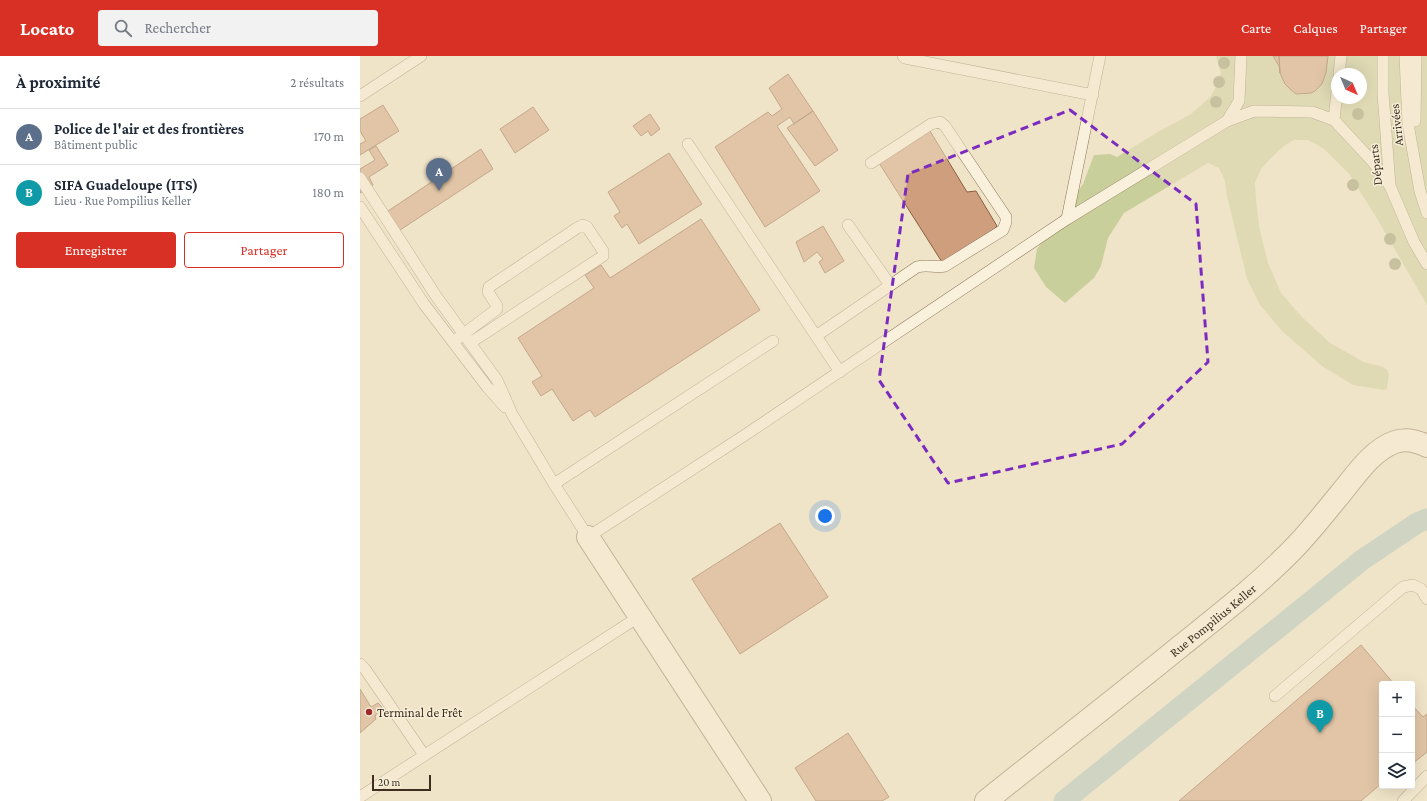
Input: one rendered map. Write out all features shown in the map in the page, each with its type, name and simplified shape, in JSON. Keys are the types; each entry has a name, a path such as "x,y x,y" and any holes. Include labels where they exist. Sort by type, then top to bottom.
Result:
{"street":[{"name":"Rue Pompilius Keller","path":"986,801 1121,695 1254,587 1298,544 1362,468 1375,455 1385,447 1396,442 1409,440 1427,446"},
{"path":"588,537 760,801"}],"lane":[{"path":"360,96 421,56"},
{"path":"903,56 905,58 1093,96"},
{"path":"1067,219 1100,56"},
{"path":"1227,121 1239,102 1241,56"},
{"path":"1340,68 1341,56"},
{"path":"1377,56 1377,98 1383,157 1390,186"},
{"name":"Départs","path":"1382,56 1383,93 1390,186 1414,242 1427,264"},
{"name":"Arrivées","path":"1405,56 1408,124 1420,191 1427,213"},
{"path":"1415,166 1416,56"},
{"path":"1334,120 1336,104"},
{"path":"360,178 432,290 497,380 512,414 588,537 840,372 1067,219 1227,121 1254,111 1312,112 1334,120 1373,162 1390,186"},
{"path":"816,336 917,267 923,265 937,267 945,266 1003,230 1006,222 1006,217 945,126 940,122 931,124 872,163"},
{"path":"688,144 840,372"},
{"path":"360,207 424,304 488,388 512,414"},
{"path":"452,342 498,309 498,306 488,292 489,287 578,228 583,225 587,227 603,251 603,256 470,343"},
{"path":"848,225 890,285"},
{"path":"554,484 773,341"},
{"path":"1275,696 1403,587 1413,585 1420,589 1427,599"},
{"path":"360,797 640,616"},
{"path":"360,664 424,756"},
{"path":"1403,801 1427,776"}],"highlighted area":[{"path":"1070,110 1196,204 1208,362 1122,444 948,483 879,380 908,174"}],"green space":[{"path":"1216,56 1427,56 1427,305 1376,217 1349,174 1324,149 1308,140 1294,140 1285,145 1261,169 1255,183 1259,226 1268,263 1281,293 1302,317 1330,343 1364,362 1383,367 1387,370 1389,374 1387,388 1384,390 1353,385 1322,366 1282,331 1260,305 1247,279 1227,196 1225,181 1219,168 1208,163 1124,213 1108,238 1101,266 1094,278 1065,303 1046,287 1034,268 1037,249 1083,184 1094,155 1110,154 1117,157 1191,114 1210,97 1216,87 1216,82 1221,73"}],"building":[{"path":"1273,56 1279,56 1280,73 1279,66"},
{"path":"1279,56 1328,56 1326,73 1322,84 1311,93 1296,94 1285,84 1280,73"},
{"path":"788,74 813,111 794,124 790,117 777,126 820,191 765,227 715,147 768,112 772,116 782,109 769,88"},
{"path":"383,105 399,131 360,155 360,144 366,141 360,131 360,119"},
{"path":"533,107 549,130 515,153 500,129"},
{"path":"813,111 838,150 815,166 787,128"},
{"path":"650,114 660,129 651,136 648,131 641,136 633,126"},
{"path":"930,131 967,192 976,191 997,226 942,262 879,163"},
{"path":"376,146 388,165 369,177 373,185 360,193 360,169 375,160 369,150"},
{"path":"481,149 493,169 397,232 385,213"},
{"path":"669,153 702,204 639,244 627,224 622,228 614,216 620,212 608,192"},
{"path":"701,219 760,310 595,417 590,410 573,421 552,389 541,396 532,382 542,376 518,338 594,288 585,275 601,265 610,278"},
{"path":"823,226 844,261 825,273 819,262 823,259 817,252 804,262 796,242"},
{"path":"780,523 828,597 740,654 692,579"},
{"path":"1361,645 1391,681 1379,681 1379,786 1361,801 1179,801"},
{"name":"Terminal de Frêt","path":"360,689 371,707 378,703 382,707 375,716 376,719 360,733"},
{"path":"1415,708 1423,717 1427,714 1427,752 1415,762"},
{"path":"848,733 889,797 882,801 816,801 795,768"}],"waterway":[{"path":"1064,801 1362,560 1417,523 1427,519"}],"place":[{"name":"Police de l'air et des frontières","path":"439,191"},
{"name":"Terminal de Frêt","path":"369,712"},
{"name":"SIFA Guadeloupe (ITS)","path":"1320,733"}]}
